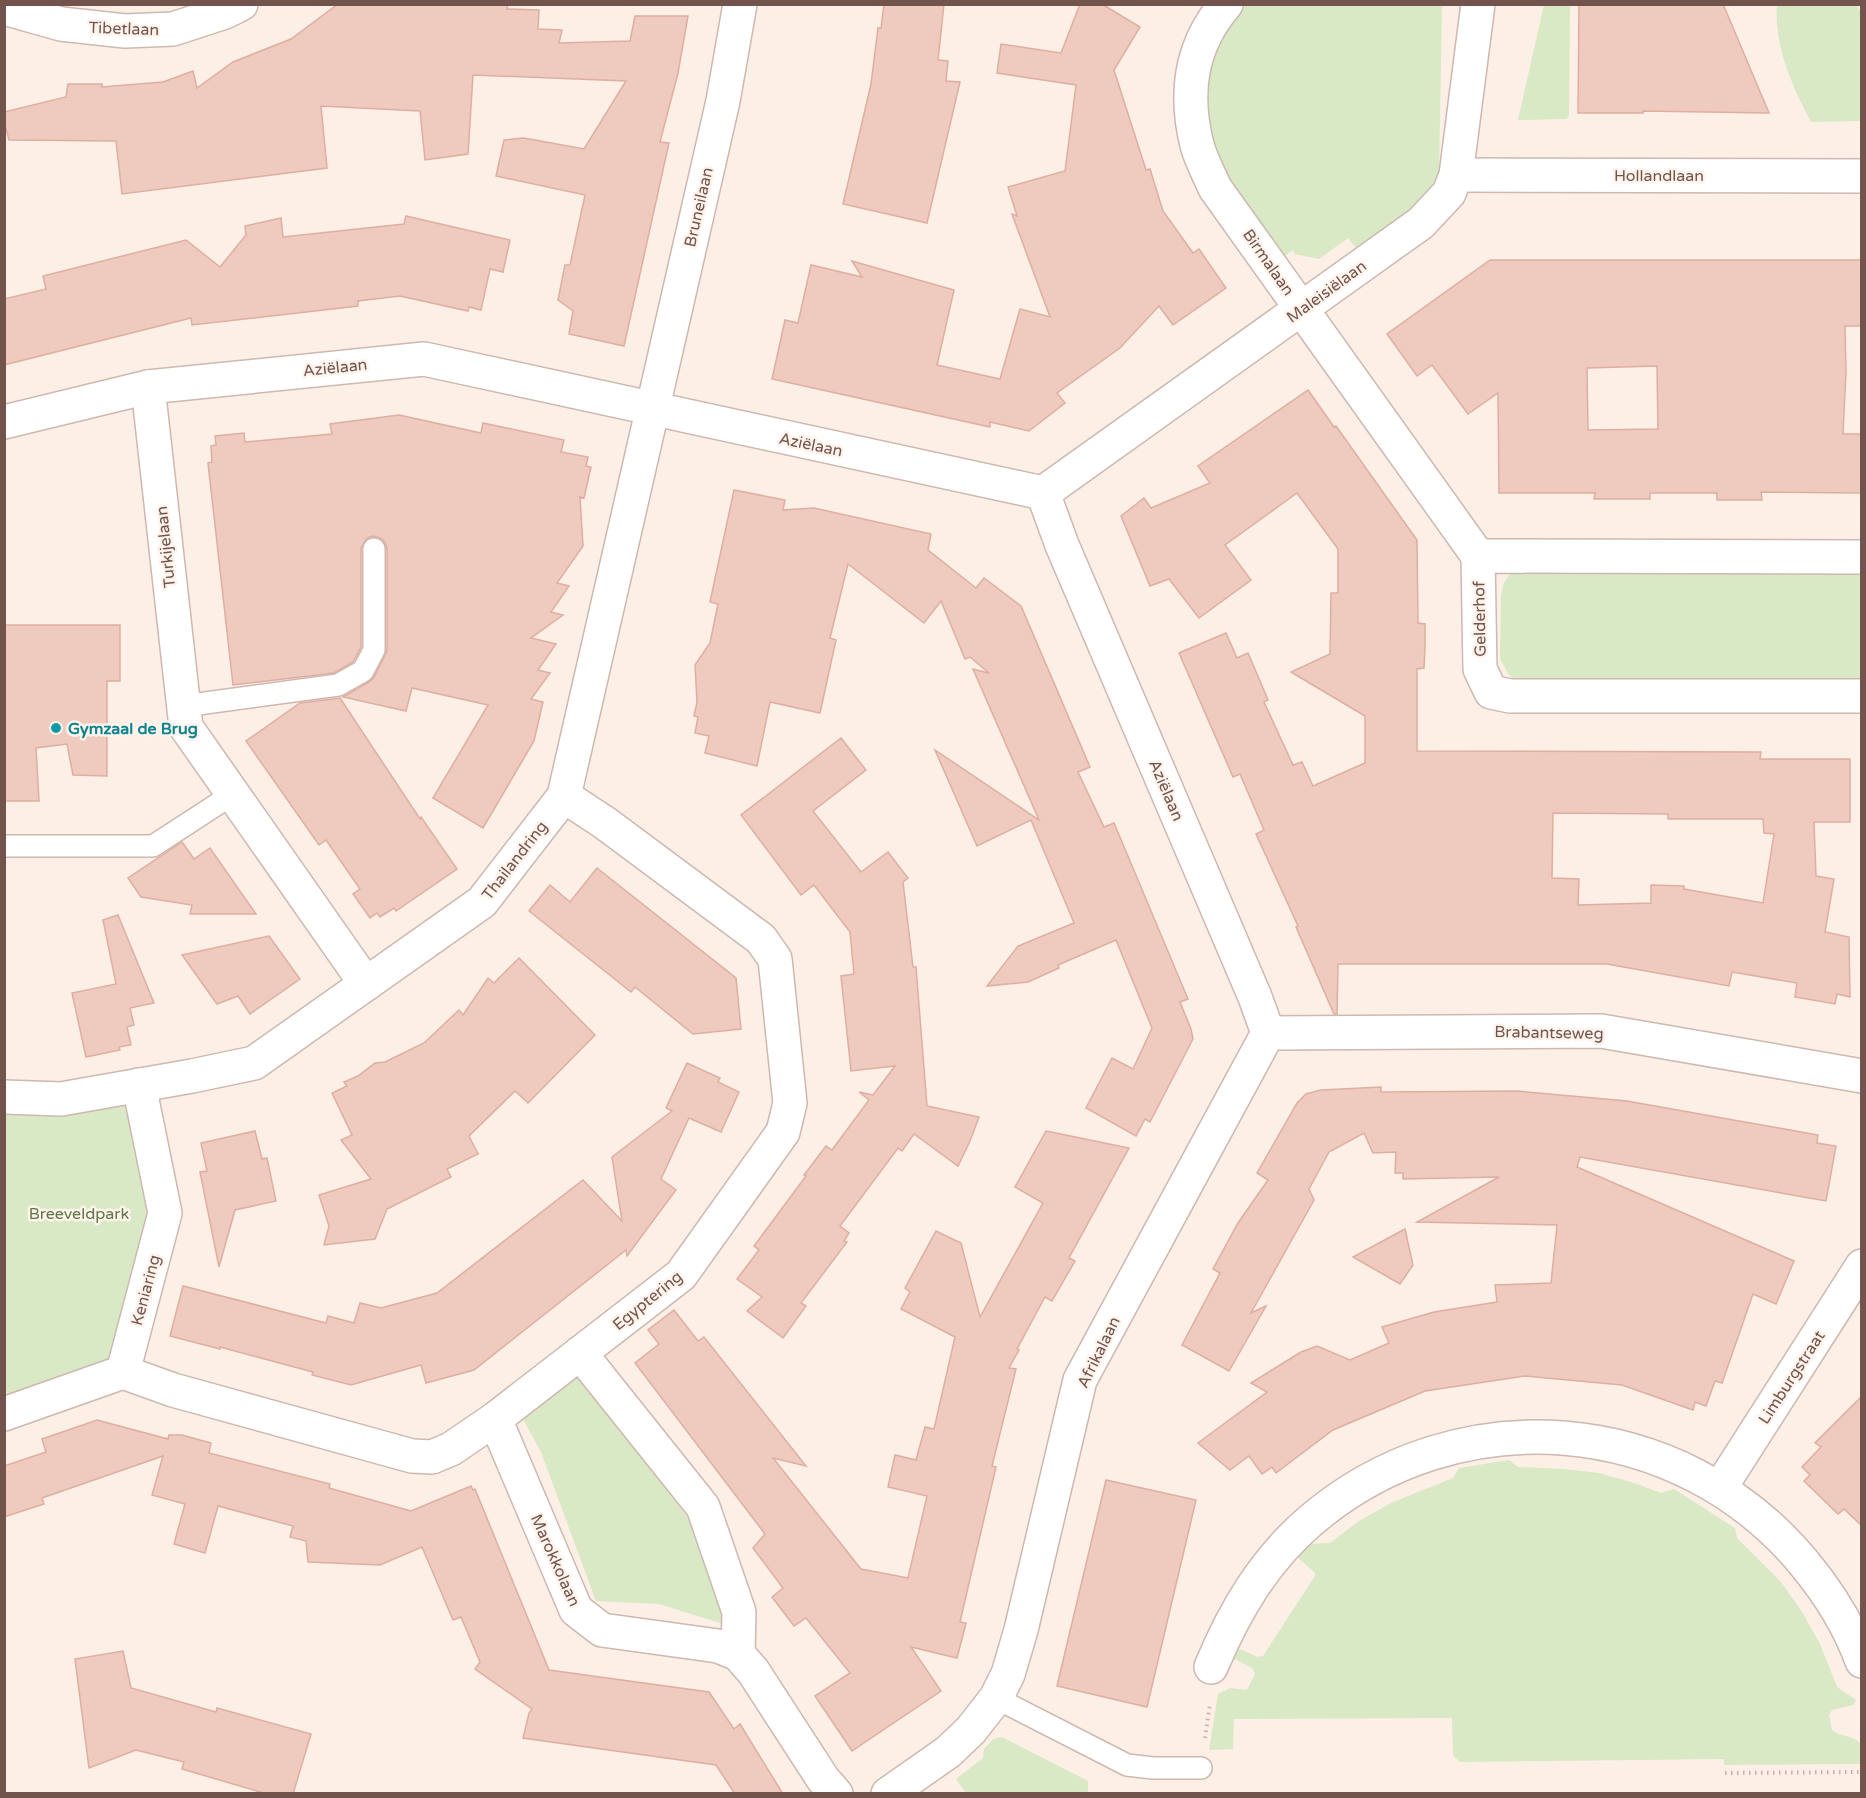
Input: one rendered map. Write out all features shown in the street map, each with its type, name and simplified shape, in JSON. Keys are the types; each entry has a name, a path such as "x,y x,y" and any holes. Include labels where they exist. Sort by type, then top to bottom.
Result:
{"street":[{"name":"Tibetlaan","path":"4,8 61,24 125,31 173,28 225,12 241,4"},
{"name":"Bruneilaan","path":"651,409 723,101 740,4"},
{"name":"Birmalaan","path":"1226,4 1216,16 1194,60 1190,103 1198,147 1215,188 1478,556"},
{"name":"Maleisiëlaan","path":"1042,493 1421,223 1449,193 1456,175 1478,4"},
{"name":"Hollandlaan","path":"1456,175 1862,176"},
{"name":"Aziëlaan","path":"4,422 148,387 424,359 1042,493 1062,545 1251,987 1268,1033"},
{"name":"Turkijelaan","path":"148,387 186,727 366,984"},
{"name":"Thailandring","path":"4,1097 61,1099 255,1063 482,902 564,796 651,409"},
{"path":"1478,556 1862,557"},
{"name":"Gelderhof","path":"1478,556 1480,669 1491,692 1510,696 1862,696"},
{"name":"Egyptering","path":"123,1372 173,1390 412,1456 432,1457 451,1449 495,1419 681,1275 783,1132 790,1103 775,959 761,939 614,829 564,796"},
{"name":"Brabantseweg","path":"1268,1033 1601,1031 1862,1076"},
{"name":"Afrikalaan","path":"888,1794 948,1752 971,1730 996,1698 1008,1674 1021,1630 1080,1380 1268,1033"},
{"name":"Keniaring","path":"123,1372 165,1213 139,1085"},
{"name":"Limburgstraat","path":"1720,1488 1862,1266"},
{"path":"580,1353 703,1507 739,1612 738,1654 753,1671 823,1779 836,1794"},
{"path":"4,1414 123,1372"},
{"name":"Marokkolaan","path":"495,1419 576,1610 602,1630 718,1647 738,1654"},
{"path":"1211,1667 1228,1627 1250,1588 1285,1546 1309,1522 1343,1495 1382,1473 1422,1456 1465,1443 1509,1437 1552,1437 1596,1441 1640,1452 1681,1467 1720,1488 1756,1514 1789,1545 1817,1579 1841,1617 1862,1661"}],"lane":[{"path":"183,706 338,685 363,671 374,650 374,549"},
{"path":"4,846 153,846 233,794"},
{"path":"996,1698 1127,1765 1153,1768 1201,1768"}],"path":[{"path":"1201,1768 1211,1697 1211,1667"},
{"path":"1725,1773 1862,1772"}],"green space":[{"path":"1246,5 1442,5 1439,173 1433,185 1414,207 1356,248 1348,238 1319,259 1295,254 1293,250 1283,257 1218,163 1203,110 1209,67 1219,40 1233,17"},
{"path":"1544,5 1570,5 1569,114 1567,119 1518,120"},
{"path":"1777,5 1857,5 1862,16 1861,121 1811,122 1791,80 1781,51"},
{"path":"1861,571 1861,680 1516,680 1509,675 1500,659 1501,595 1509,575 1521,572"},
{"name":"Breeveldpark","path":"115,1101 126,1107 134,1118 153,1207 116,1351 106,1361 4,1403 4,1107"},
{"path":"579,1373 699,1533 739,1629 659,1604 596,1601 541,1452 522,1417"},
{"path":"1509,1460 1518,1467 1599,1473 1661,1493 1674,1489 1735,1528 1737,1538 1781,1582 1802,1612 1820,1644 1837,1687 1856,1700 1853,1705 1832,1710 1829,1715 1832,1730 1861,1744 1862,1764 1724,1765 1724,1759 1460,1762 1453,1755 1452,1718 1234,1719 1233,1749 1209,1750 1218,1694 1230,1688 1247,1690 1255,1674 1252,1668 1233,1658 1235,1647 1258,1657 1263,1656 1315,1576 1315,1573 1295,1555 1306,1544 1330,1543 1359,1521 1391,1503 1453,1478 1459,1468"},
{"path":"1002,1737 1088,1781 1088,1793 966,1793 956,1779 983,1758 984,1749 993,1739"}],"building":[{"path":"338,4 508,4 507,9 539,10 538,29 562,30 559,43 630,41 635,16 688,16 678,73 660,142 669,143 624,346 569,334 573,311 558,300 565,265 570,265 585,195 496,176 504,140 524,138 584,149 626,81 473,75 468,154 425,160 420,111 321,106 327,168 122,194 116,141 9,140 4,112 66,97 68,84 102,84 102,87 163,82 193,71 197,88 233,62 291,39"},
{"path":"884,4 944,4 938,60 948,61 946,81 960,82 927,223 843,204 871,84 878,28 881,28"},
{"path":"1080,4 1102,4 1140,27 1114,70 1146,170 1150,169 1163,211 1193,253 1199,249 1226,288 1173,325 1159,306 1120,348 1057,393 1065,403 1029,431 990,422 990,427 772,379 785,320 798,323 811,265 862,277 852,261 954,290 937,365 1000,379 1020,309 1050,317 1012,214 1017,216 1008,187 1065,171 1076,85 997,73 1001,44 1061,53"},
{"path":"1579,4 1723,4 1769,113 1643,111 1643,113 1578,113"},
{"path":"406,216 510,240 503,272 490,269 481,310 469,307 468,311 400,296 358,301 358,306 192,325 191,318 4,365 4,299 46,289 43,276 186,240 220,267 246,235 245,226 281,218 283,237 404,224"},
{"path":"1490,260 1862,260 1862,326 1845,326 1846,371 1843,434 1862,434 1862,493 1761,492 1762,500 1717,500 1717,493 1650,493 1650,499 1594,499 1595,493 1499,493 1498,393 1468,414 1432,365 1417,376 1387,334","holes":["1657,366 1658,429 1588,430 1587,368"]},
{"path":"1308,390 1334,427 1336,426 1417,540 1418,623 1425,624 1425,646 1424,668 1417,669 1417,751 1761,752 1760,759 1850,759 1850,822 1814,822 1816,876 1834,879 1825,932 1849,937 1850,997 1837,994 1835,1004 1795,997 1797,983 1732,972 1729,986 1607,964 1338,964 1337,1014 1334,1014 1296,927 1298,926 1256,834 1264,830 1240,774 1233,777 1179,653 1226,633 1237,658 1248,653 1268,700 1264,702 1293,765 1302,762 1313,786 1365,763 1365,716 1291,672 1330,654 1331,593 1338,593 1338,549 1297,493 1225,545 1251,580 1199,618 1169,579 1150,586 1121,516 1144,498 1151,508 1210,483 1198,466","holes":["1553,813 1668,814 1668,819 1763,819 1764,833 1774,834 1763,903 1684,889 1684,886 1651,885 1651,903 1578,905 1579,879 1552,878"]},
{"path":"399,415 481,433 483,423 564,440 561,452 588,457 586,466 591,467 584,498 580,497 583,546 557,583 569,586 551,612 563,615 531,638 556,644 538,670 550,673 531,699 543,702 534,741 483,828 433,798 488,705 412,688 406,711 343,697 374,677 387,651 387,549 385,542 380,538 373,536 367,538 361,548 361,647 353,662 334,673 233,685 208,463 212,462 211,446 216,445 215,436 244,433 245,442 332,434 330,424"},
{"path":"734,490 785,500 783,510 814,508 931,534 928,550 976,588 984,578 1021,606 1090,767 1078,772 1104,827 1114,823 1188,999 1180,1002 1193,1039 1150,1122 1145,1119 1136,1136 1086,1108 1112,1058 1133,1069 1152,1028 1116,940 1058,965 1059,968 1028,982 987,986 1018,946 1074,923 1031,820 977,846 935,750 1039,820 973,669 989,673 970,657 965,659 941,601 924,623 848,564 830,638 836,640 820,713 770,702 757,766 705,753 709,736 695,733 698,717 694,716 697,702 695,665 710,643 718,604 710,602"},
{"name":"Gymzaal de Brug","path":"4,625 120,625 120,681 107,681 107,776 73,775 67,744 36,748 39,801 4,801"},
{"path":"340,698 420,819 421,817 457,869 396,911 394,908 380,917 377,913 370,918 353,894 360,889 326,840 319,845 246,741 300,703"},
{"path":"841,738 866,770 813,811 861,872 888,852 908,878 903,882 913,967 916,967 927,1106 979,1117 958,1166 914,1134 902,1151 898,1148 840,1226 849,1233 844,1241 847,1242 801,1303 806,1306 783,1338 747,1311 762,1297 737,1279 759,1250 754,1246 806,1176 804,1175 826,1146 832,1150 869,1100 859,1092 873,1095 895,1066 851,1071 841,976 854,974 850,932 814,885 801,895 741,815"},
{"path":"182,842 194,859 210,848 256,914 190,914 192,905 141,897 128,878"},
{"path":"597,868 736,978 741,1029 693,1034 635,987 631,992 529,911 550,885 570,902"},
{"path":"118,915 154,1003 130,1008 134,1025 127,1027 131,1045 119,1047 120,1050 86,1057 72,993 116,984 103,920"},
{"path":"269,936 300,979 250,1014 238,996 217,1004 182,955"},
{"path":"519,958 595,1035 528,1103 515,1091 469,1136 478,1154 447,1169 451,1177 387,1209 375,1239 324,1245 329,1226 319,1195 371,1179 341,1140 352,1135 332,1093 347,1086 344,1082 358,1076 375,1063 385,1062 424,1043 459,1010 463,1015 488,978 494,983"},
{"path":"687,1063 720,1078 718,1082 739,1092 721,1132 689,1118 661,1179 676,1190 627,1256 626,1250 474,1370 426,1383 421,1365 351,1385 312,1375 313,1372 170,1336 183,1286 326,1323 328,1316 354,1323 360,1303 381,1308 437,1293 583,1180 622,1221 612,1157 672,1111 666,1108"},
{"path":"1381,1087 1381,1092 1517,1091 1627,1101 1818,1135 1817,1143 1836,1146 1826,1201 1580,1157 1577,1167 1794,1261 1776,1304 1753,1294 1722,1383 1715,1381 1706,1406 1695,1402 1693,1410 1622,1385 1525,1376 1425,1391 1333,1430 1276,1473 1272,1467 1262,1474 1249,1456 1230,1470 1198,1443 1267,1392 1251,1383 1301,1352 1317,1346 1350,1360 1389,1343 1382,1327 1434,1312 1497,1302 1495,1285 1551,1283 1557,1225 1417,1222 1499,1177 1403,1179 1403,1173 1395,1173 1396,1152 1373,1153 1364,1133 1329,1152 1309,1189 1314,1200 1251,1313 1266,1306 1229,1371 1182,1345 1220,1273 1213,1269 1238,1223 1268,1180 1257,1173 1297,1103 1306,1094 1321,1090"},
{"path":"255,1131 262,1159 267,1158 276,1201 235,1210 219,1267 200,1172 207,1171 201,1143"},
{"path":"1046,1131 1129,1148 1069,1258 1075,1261 1052,1301 1045,1297 1009,1368 1016,1369 992,1466 996,1467 960,1622 966,1623 957,1658 911,1647 941,1691 852,1751 815,1696 850,1673 806,1618 794,1626 772,1597 783,1588 753,1548 765,1534 635,1363 659,1344 648,1330 674,1310 698,1341 704,1337 806,1466 773,1458 861,1569 908,1578 927,1496 888,1487 895,1455 916,1460 925,1427 934,1429 955,1337 901,1309 910,1292 905,1288 936,1231 961,1243 980,1317 1043,1203 1015,1187"},
{"path":"1405,1229 1413,1265 1400,1284 1353,1257"},
{"path":"1862,1396 1862,1526 1844,1509 1838,1514 1804,1481 1810,1475 1802,1467 1821,1447 1815,1443"},
{"path":"97,1420 168,1439 169,1435 182,1435 211,1443 209,1453 330,1484 329,1488 411,1511 471,1486 473,1490 475,1489 549,1670 709,1692 734,1729 740,1724 783,1794 735,1794 716,1765 523,1738 532,1709 475,1669 480,1662 461,1617 453,1620 422,1547 380,1565 308,1562 306,1541 290,1537 293,1526 218,1506 205,1553 174,1544 185,1504 152,1495 163,1456 42,1498 44,1504 4,1517 4,1466 46,1452 42,1439"},
{"path":"1106,1480 1196,1500 1147,1707 1057,1686"},
{"path":"123,1651 131,1688 216,1712 217,1708 311,1734 293,1794 267,1794 182,1769 184,1762 136,1750 89,1768 75,1659"}],"place":[{"name":"Gymzaal de Brug","path":"56,728"}]}
